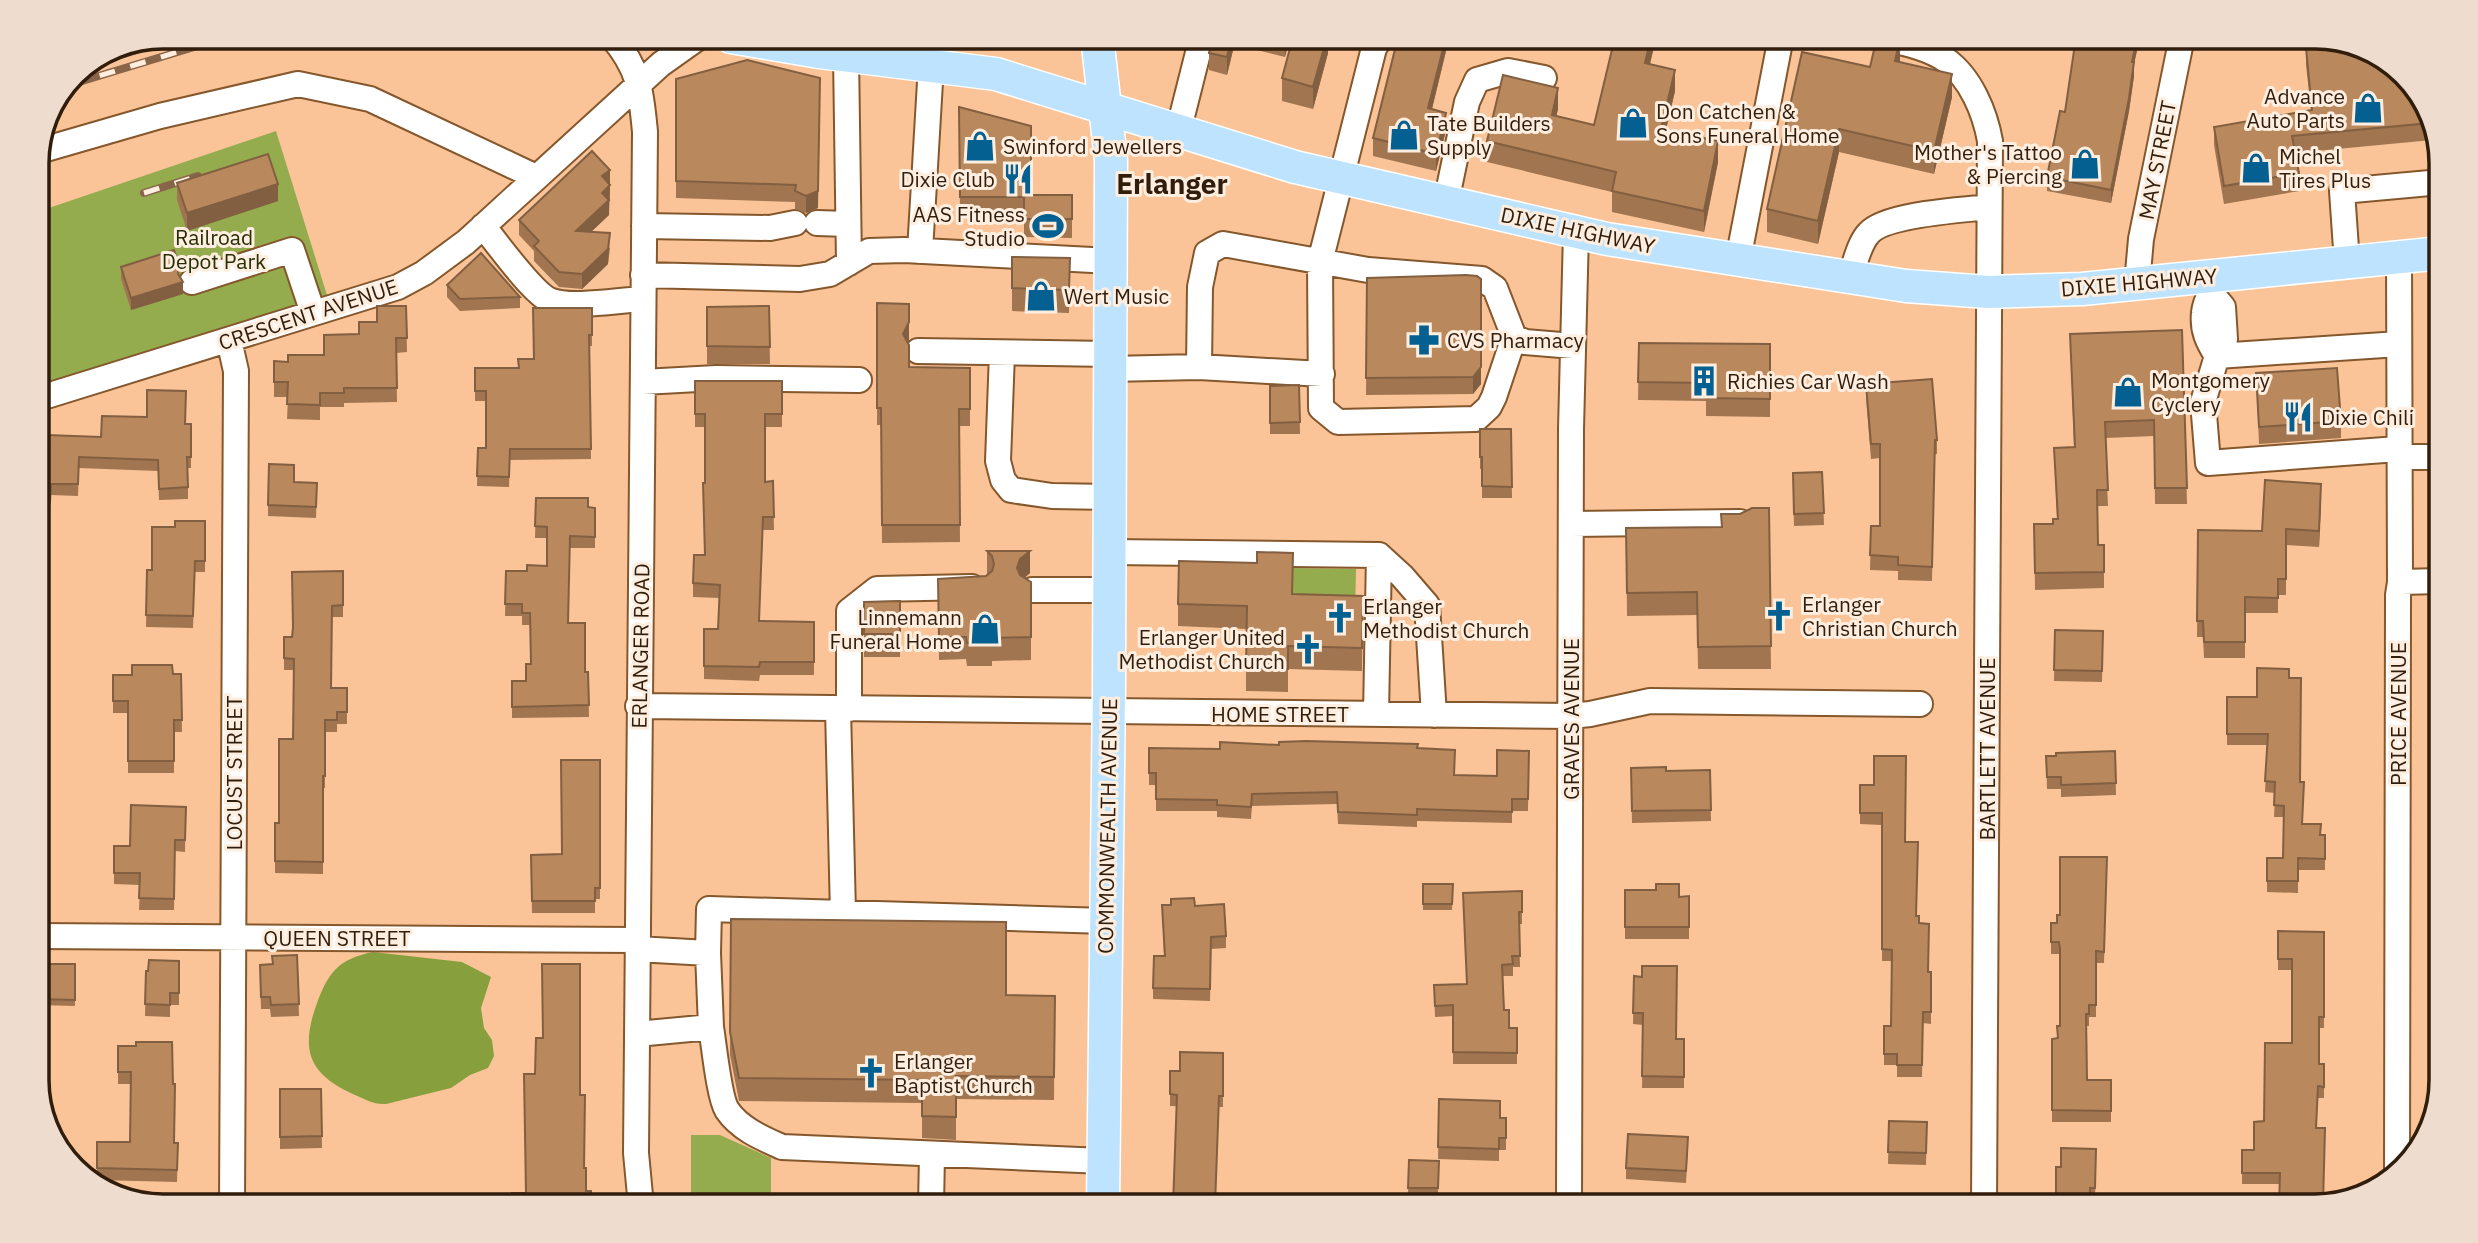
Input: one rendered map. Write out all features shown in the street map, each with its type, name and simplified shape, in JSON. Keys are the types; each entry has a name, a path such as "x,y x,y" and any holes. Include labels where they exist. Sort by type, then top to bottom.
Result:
{"main road":[{"name":"DIXIE HIGHWAY","path":"834,49 996,75 1295,167 1607,239 1906,286 1988,292 2137,284 2211,285 2347,263 2429,254"},
{"name":"COMMONWEALTH AVENUE","path":"1098,49 1111,160 1103,1194"}],"street":[{"name":"ERLANGER ROAD","path":"620,49 632,66 640,85 645,132 638,706 636,1153 639,1194"},
{"path":"640,85 681,49"},
{"path":"828,49 848,224 849,262"},
{"path":"1178,132 1199,49"},
{"path":"1199,367 1200,287 1207,253 1223,244 1320,262 1368,270 1482,279 1494,288 1514,337 1489,407 1476,419 1338,422 1321,408 1320,262 1374,49"},
{"path":"1738,260 1779,49"},
{"name":"BARTLETT AVENUE","path":"1920,49 1945,60 1962,75 1985,117 1990,141 1983,1194"},
{"name":"MAY STREET","path":"2137,284 2141,239 2180,49"},
{"path":"920,251 931,65"},
{"path":"1446,202 1466,102 1477,80 1508,71 1544,78"},
{"path":"51,148 160,116 298,84 370,99 536,177"},
{"name":"CRESCENT AVENUE","path":"49,395 398,287 424,273 466,242 640,85"},
{"path":"2347,263 2342,191 2429,183"},
{"path":"1850,277 1866,235 1874,227 1919,216 1989,207"},
{"path":"644,226 770,228 806,223 848,224"},
{"path":"483,226 537,290 550,300 572,303 643,287 800,279 830,274 869,251 920,251 1111,261"},
{"name":"GRAVES AVENUE","path":"1570,1194 1571,524 1576,232"},
{"path":"192,282 292,250 313,313"},
{"name":"PRICE AVENUE","path":"2397,1159 2399,257"},
{"path":"2211,285 2204,311 2206,340 2217,356"},
{"path":"1514,337 1525,342 1573,346"},
{"name":"LOCUST STREET","path":"229,340 236,371 232,1194"},
{"path":"2217,356 2399,344"},
{"path":"918,351 1002,353 1322,374"},
{"path":"1002,353 998,461 1003,480 1011,491 1052,496 1109,497"},
{"path":"2217,356 2203,402 2208,463 2399,453 2429,456"},
{"path":"643,382 716,378 859,380"},
{"path":"1571,524 1740,522"},
{"path":"1109,552 1379,555 1427,605 1434,715"},
{"path":"1376,714 1379,555"},
{"path":"2400,582 2429,581"},
{"path":"843,912 844,709 849,611 877,589 979,586"},
{"path":"1032,590 1109,590"},
{"name":"HOME STREET","path":"638,706 1571,716 1650,701 1920,704"},
{"path":"1103,1161 782,1147 758,1137 738,1122 725,1107 711,1027 708,953 709,909 1106,920"},
{"name":"QUEEN STREET","path":"49,936 638,945 708,953"},
{"path":"637,1034 711,1027"},
{"path":"931,1194 932,1154"}],"green space":[{"name":"Railroad Depot Park","path":"276,131 331,308 49,395 49,208"},
{"path":"1292,568 1356,569 1355,618 1292,616"},
{"path":"373,952 462,962 491,977 481,1008 484,1028 492,1040 494,1056 488,1068 470,1075 451,1088 386,1104 366,1100 339,1087 318,1069 312,1059 309,1034 317,1003 326,983 344,963"},
{"path":"691,1135 720,1135 771,1158 771,1194 691,1194"}],"building":[{"path":"1210,49 1229,49 1227,57 1209,53"},
{"path":"1290,49 1324,49 1313,87 1282,78"},
{"path":"1395,49 1443,49 1428,108 1446,113 1436,154 1373,138"},
{"name":"Don Catchen & Sons Funeral Home","path":"1612,49 1648,49 1645,63 1675,70 1661,129 1718,141 1704,211 1612,191 1616,172 1487,141 1503,75 1558,88 1552,115 1594,125"},
{"path":"1874,49 1898,49 1895,61 1952,74 1934,151 1839,129 1818,221 1767,209 1802,52 1870,67"},
{"path":"2074,49 2135,49 2129,98 2111,190 2047,177 2060,111 2065,112"},
{"path":"2306,49 2337,51 2365,61 2390,77 2410,100 2422,124 2292,136 2299,173 2224,186 2214,127 2312,110"},
{"path":"747,60 820,78 818,191 806,196 795,191 796,185 676,181 676,79"},
{"path":"959,107 1031,126 1031,195 1072,195 1072,219 1024,219 1024,197 960,197"},
{"path":"592,151 610,170 602,176 610,185 602,193 609,200 576,231 610,233 608,249 582,274 559,272 534,246 539,241 519,220"},
{"path":"268,154 278,184 187,213 177,183"},
{"path":"174,250 179,265 178,274 183,282 131,298 121,267"},
{"path":"481,253 520,297 460,299 447,285"},
{"path":"1012,257 1070,258 1069,290 1012,288"},
{"name":"CVS Pharmacy","path":"1466,275 1481,279 1481,367 1473,377 1366,378 1367,278"},
{"path":"877,303 909,304 909,322 903,334 909,345 909,367 970,368 970,409 959,409 960,525 882,525 881,408 877,408"},
{"path":"377,306 406,306 407,338 396,338 397,388 344,388 344,393 320,393 320,405 287,404 288,382 274,382 274,361 288,362 288,355 324,355 324,335 359,334 359,322 377,322"},
{"path":"769,306 770,347 707,346 707,307"},
{"path":"533,308 592,308 592,335 589,335 591,449 510,449 509,477 477,476 478,448 486,448 486,391 475,391 475,368 519,368 518,359 534,359"},
{"path":"2182,330 2187,488 2155,488 2154,420 2105,422 2108,490 2097,490 2098,545 2104,545 2104,572 2035,573 2034,524 2053,524 2053,519 2058,519 2054,448 2075,447 2070,334"},
{"name":"Richies Car Wash","path":"1639,343 1770,344 1770,399 1706,398 1706,383 1638,382"},
{"name":"Dixie Chili","path":"2337,368 2341,421 2259,427 2256,373"},
{"path":"1932,379 1937,440 1932,567 1898,565 1898,557 1870,555 1871,526 1880,526 1880,444 1871,444 1866,384"},
{"path":"695,381 782,381 782,414 765,414 765,482 773,481 774,517 763,517 759,621 814,622 814,662 760,662 759,667 704,666 704,629 718,629 720,585 693,583 694,555 705,555 705,414 695,414"},
{"path":"1299,385 1300,422 1270,423 1270,386"},
{"path":"147,390 186,391 185,424 191,424 191,457 187,457 188,487 159,489 158,460 79,457 78,484 51,484 49,502 49,435 101,437 102,416 147,417"},
{"path":"1480,429 1511,429 1512,487 1482,486"},
{"path":"269,464 294,465 294,482 317,483 316,507 268,505"},
{"path":"1822,472 1824,513 1794,514 1793,473"},
{"path":"2265,480 2321,484 2319,531 2286,529 2286,579 2278,579 2278,598 2245,597 2245,642 2204,642 2203,621 2197,621 2198,530 2262,531"},
{"path":"536,498 588,498 588,507 595,508 595,537 570,536 568,623 585,623 585,672 588,672 589,705 512,707 512,681 526,681 526,664 531,664 530,613 522,613 522,604 505,604 506,571 527,571 527,565 547,566 547,527 535,526"},
{"name":"Erlanger Christian Church","path":"1752,508 1769,508 1771,646 1698,647 1697,592 1627,593 1626,528 1722,527 1721,514 1740,514"},
{"path":"175,521 205,521 205,561 195,561 193,616 146,615 147,570 152,570 152,527 175,527"},
{"name":"Linnemann Funeral Home","path":"987,551 1030,551 1020,559 1017,568 1020,575 1031,582 1031,637 992,638 992,643 967,643 966,637 939,637 938,579 986,576 992,571 994,564"},
{"name":"Erlanger United Methodist Church","path":"1257,552 1293,553 1292,594 1363,596 1362,648 1288,646 1288,669 1246,668 1247,606 1178,604 1179,561 1257,563"},
{"path":"343,571 343,605 332,606 331,688 347,688 347,712 337,712 337,720 325,720 323,862 275,861 275,823 279,823 279,739 293,739 294,659 284,658 284,637 292,637 293,627 292,572"},
{"path":"900,601 900,634 864,634 864,602"},
{"path":"2055,630 2103,631 2102,671 2054,670"},
{"path":"132,665 172,665 173,674 181,674 182,720 174,720 174,761 128,761 128,701 113,701 113,675 132,675"},
{"path":"2257,668 2289,669 2289,678 2301,678 2300,782 2304,782 2302,824 2321,824 2320,835 2325,835 2325,859 2298,858 2298,881 2267,881 2267,858 2283,858 2284,806 2274,805 2275,782 2265,781 2268,734 2227,734 2227,697 2257,697"},
{"path":"1220,742 1279,745 1279,742 1418,744 1417,748 1455,750 1454,775 1497,776 1497,750 1529,751 1528,799 1512,799 1512,812 1417,809 1417,815 1338,812 1337,792 1252,794 1251,807 1217,805 1217,800 1156,799 1156,773 1149,773 1149,748 1220,749"},
{"path":"2115,751 2116,783 2061,785 2061,777 2047,777 2046,756 2056,756 2056,753"},
{"path":"1874,756 1906,756 1905,842 1918,842 1916,916 1919,916 1919,923 1929,924 1931,1012 1923,1012 1922,1065 1897,1065 1897,1054 1884,1054 1884,1026 1891,1026 1892,950 1882,949 1882,813 1860,813 1860,785 1874,785"},
{"path":"561,760 600,760 600,888 595,888 595,901 532,901 531,855 562,854"},
{"path":"1666,767 1666,771 1710,770 1711,810 1632,811 1631,768"},
{"path":"131,805 186,807 185,840 175,840 174,899 139,898 140,873 114,873 114,846 130,846"},
{"path":"2060,857 2107,857 2104,952 2096,951 2096,1005 2089,1005 2089,1014 2086,1014 2087,1080 2111,1080 2111,1111 2052,1110 2052,1039 2058,1038 2057,1026 2060,1026 2060,949 2059,942 2051,942 2051,923 2057,923 2057,915 2060,915"},
{"path":"1423,884 1453,884 1452,904 1423,904"},
{"path":"1656,884 1679,884 1679,897 1689,896 1689,927 1625,927 1625,890 1656,890"},
{"path":"1522,891 1522,912 1519,912 1520,956 1512,956 1513,964 1502,965 1504,1010 1509,1010 1509,1028 1517,1028 1517,1053 1453,1052 1453,1005 1435,1006 1434,985 1467,984 1463,893"},
{"path":"1194,898 1195,906 1224,904 1226,936 1211,937 1210,989 1153,988 1154,956 1165,956 1162,905 1171,905 1171,899"},
{"name":"Erlanger Baptist Church","path":"731,919 1006,922 1006,995 1055,996 1054,1077 956,1076 956,1117 922,1116 922,1080 739,1078 730,1032"},
{"path":"2278,931 2324,932 2324,1017 2319,1017 2319,1064 2324,1064 2324,1087 2318,1086 2316,1128 2325,1128 2323,1193 2279,1194 2280,1173 2242,1173 2242,1150 2254,1150 2254,1122 2264,1121 2265,1043 2292,1043 2292,959 2278,959"},
{"path":"297,955 299,1004 271,1005 270,997 261,997 260,965 273,964 272,956"},
{"path":"149,960 179,961 179,993 170,993 170,1005 145,1004"},
{"path":"49,964 75,964 75,1000 49,999"},
{"path":"542,964 580,964 580,1095 585,1095 584,1168 586,1191 591,1191 591,1194 512,1194 526,1193 524,1074 535,1074 536,1038 543,1038"},
{"path":"1642,966 1677,966 1676,1039 1684,1039 1684,1077 1642,1076 1643,1013 1633,1013 1634,976 1642,977"},
{"path":"136,1042 172,1042 177,1170 97,1168 97,1142 130,1142 131,1072 118,1072 118,1046 136,1046"},
{"path":"1180,1052 1223,1053 1223,1096 1219,1096 1215,1194 1173,1194 1177,1095 1170,1094 1170,1071 1180,1071"},
{"path":"280,1089 321,1089 322,1136 280,1137"},
{"path":"1439,1099 1500,1101 1500,1118 1506,1118 1506,1138 1499,1138 1499,1149 1438,1147"},
{"path":"1889,1121 1927,1122 1926,1153 1888,1152"},
{"path":"1628,1134 1688,1137 1686,1171 1626,1168"},
{"path":"2061,1148 2096,1149 2095,1188 2090,1188 2090,1194 2056,1194 2056,1167 2061,1167"},
{"path":"1409,1160 1439,1161 1438,1188 1408,1188"}],"railway":[{"path":"87,80 188,49"},
{"path":"144,193 198,176"}],"place":[{"name":"Advance Auto Parts","path":"2368,108"},
{"name":"Don Catchen & Sons Funeral Home","path":"1633,123"},
{"name":"Tate Builders Supply","path":"1404,135"},
{"name":"Swinford Jewellers","path":"980,146"},
{"name":"Mother's Tattoo & Piercing","path":"2085,164"},
{"name":"Michel Tires Plus","path":"2256,168"},
{"name":"Dixie Club","path":"1018,179"},
{"name":"AAS Fitness Studio","path":"1048,226"},
{"name":"Wert Music","path":"1041,296"},
{"name":"CVS Pharmacy","path":"1424,340"},
{"name":"Richies Car Wash","path":"1704,381"},
{"name":"Montgomery Cyclery","path":"2128,392"},
{"name":"Dixie Chili","path":"2298,417"},
{"name":"Erlanger Christian Church","path":"1779,616"},
{"name":"Erlanger Methodist Church","path":"1340,618"},
{"name":"Linnemann Funeral Home","path":"985,629"},
{"name":"Erlanger United Methodist Church","path":"1308,649"},
{"name":"Erlanger Baptist Church","path":"871,1073"}],"district":[{"name":"Erlanger","path":"1172,183"}]}
